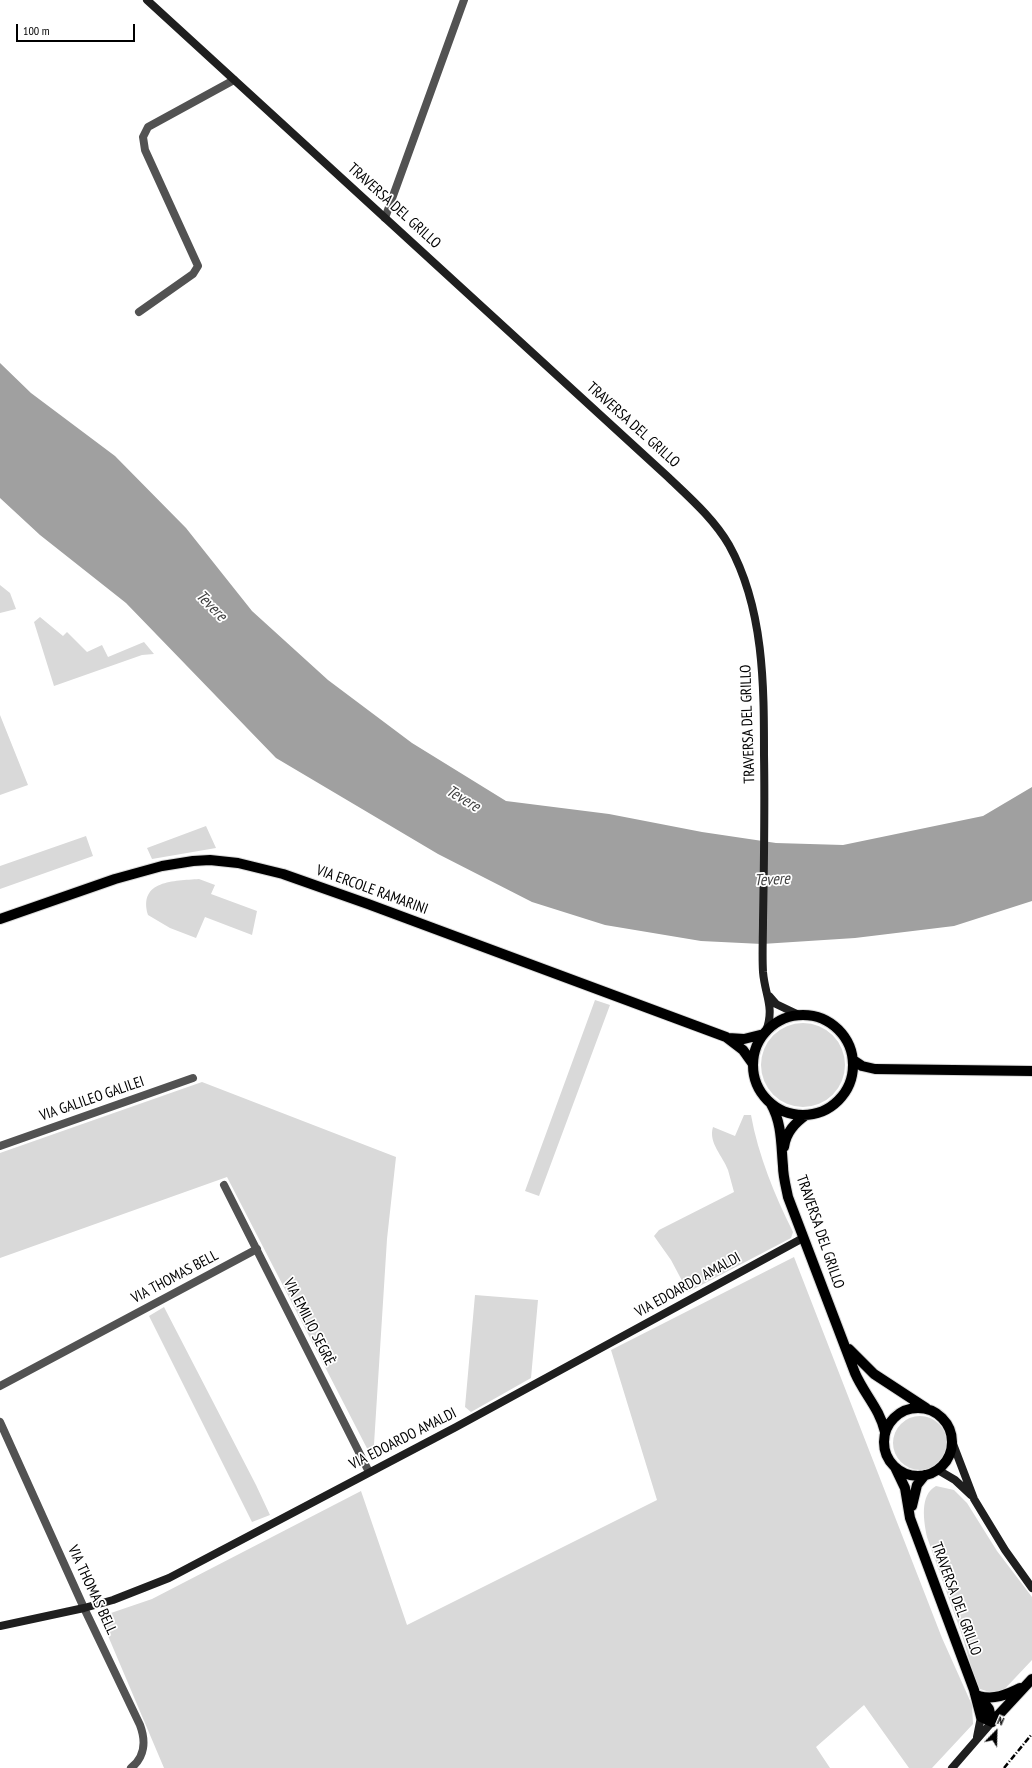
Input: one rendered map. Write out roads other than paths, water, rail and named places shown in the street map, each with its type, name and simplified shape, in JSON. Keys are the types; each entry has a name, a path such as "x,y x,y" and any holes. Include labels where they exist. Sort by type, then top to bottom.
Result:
{"main road":[{"name":"TRAVERSA DEL GRILLO","path":"147,0 672,481 704,513 726,540 737,562 745,585 759,642 764,685 765,808 763,961 764,979 771,1014 765,1033"},
{"name":"VIA ERCOLE RAMARINI","path":"0,919 116,879 162,866 210,860 238,863 283,874 368,904 726,1037 744,1039 765,1033"},
{"path":"767,994 776,1004 799,1015"},
{"name":"TRAVERSA DEL GRILLO","path":"799,1015 814,1016 829,1022 841,1032 849,1045 853,1060 852,1074 848,1088 840,1099 829,1108 806,1115 790,1114 771,1104 763,1096 755,1081 753,1064 756,1047 771,1026 784,1018 799,1015"},
{"name":"VIA ERCOLE RAMARINI","path":"726,1037 743,1050 753,1064"},
{"path":"853,1060 862,1066 874,1069 1032,1071"},
{"name":"TRAVERSA DEL GRILLO","path":"771,1104 780,1129 784,1180 788,1197 858,1380 878,1411 885,1432"},
{"path":"782,1154 784,1143 789,1131 806,1115"},
{"name":"VIA EDOARDO AMALDI","path":"0,1626 84,1608 113,1600 169,1578 463,1423 803,1238"},
{"name":"TRAVERSA DEL GRILLO","path":"845,1344 874,1374 927,1408"},
{"path":"953,1444 946,1463 938,1470 924,1475 914,1476 904,1473 895,1467 889,1460 885,1451 884,1441 885,1432 893,1418 906,1409 917,1407 927,1408 938,1414 946,1422 951,1432 953,1444 974,1499 1005,1550 1032,1588"},
{"name":"TRAVERSA DEL GRILLO","path":"895,1467 905,1488 910,1518 976,1693"},
{"path":"938,1470 955,1480 974,1499"},
{"path":"910,1518 915,1490 924,1475"},
{"path":"976,1693 990,1698 999,1697 1029,1682"},
{"path":"952,1768 1029,1682"},
{"path":"976,1693 981,1717 976,1740"},
{"path":"976,1693 989,1708 992,1722"},
{"path":"981,1717 992,1722"}],"street":[{"path":"384,218 464,0"},
{"path":"139,312 193,274 198,266 145,150 143,138 148,127 234,80"},
{"name":"VIA GALILEO GALILEI","path":"0,1146 194,1078"},
{"name":"VIA EMILIO SEGRÈ","path":"224,1184 369,1472"},
{"name":"VIA THOMAS BELL","path":"0,1386 257,1249"},
{"name":"VIA THOMAS BELL","path":"0,1422 84,1608 142,1730 144,1741 141,1757 131,1768"}],"water":[{"name":"Tevere","path":"0,363 31,393 115,456 186,528 252,611 328,680 412,743 506,801 609,814 702,832 776,843 843,845 983,816 1032,787 1032,901 954,926 855,938 762,944 701,941 605,925 532,902 438,854 276,758 126,603 40,535 0,498"}],"railway":[{"path":"1004,1768 1032,1734"}]}
